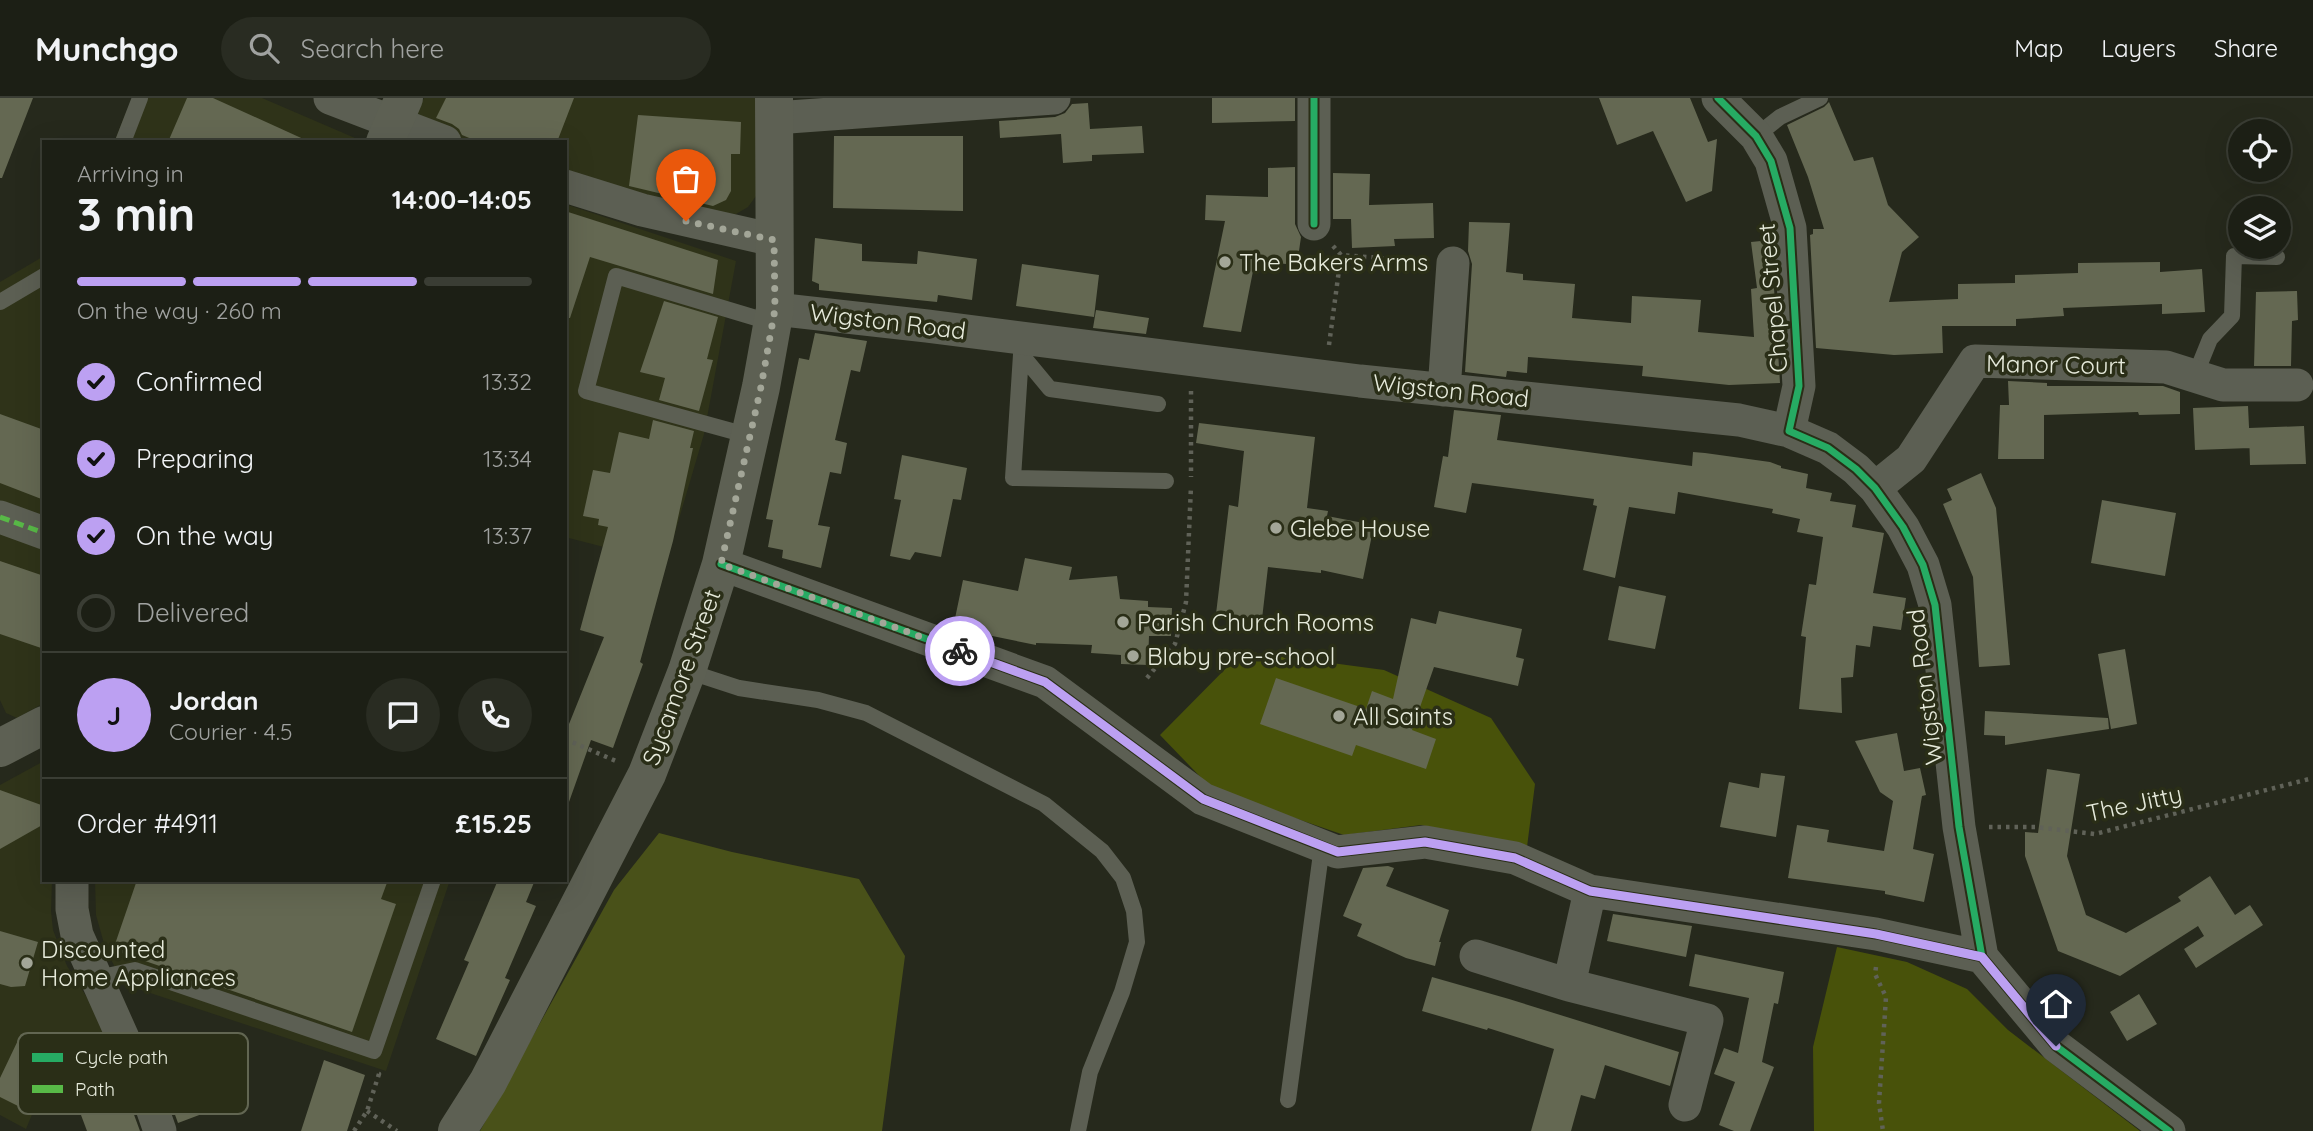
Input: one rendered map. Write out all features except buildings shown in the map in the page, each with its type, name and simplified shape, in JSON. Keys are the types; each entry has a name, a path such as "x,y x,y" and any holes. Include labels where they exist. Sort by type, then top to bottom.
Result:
{"street":[{"path":"330,98 440,140"},
{"path":"775,108 1054,98"},
{"path":"1314,98 1314,224"},
{"name":"Chapel Street","path":"1718,98 1756,136 1771,161 1790,228 1799,386 1788,432"},
{"name":"Sycamore Street","path":"457,1131 488,1082 647,774 687,671 721,564 774,316 775,108"},
{"path":"567,187 642,210 774,240"},
{"path":"1444,390 1453,263"},
{"name":"Wigston Road","path":"774,316 888,321 1021,346 1191,360 1444,390 1739,420 1788,432 1828,448 1856,469 1875,488 1903,527 1923,565 1935,605 1959,827 1982,957"},
{"name":"Manor Court","path":"1875,488 1911,459 1975,361 2166,367 2223,385 2297,385"},
{"path":"0,517 42,532"},
{"path":"721,564 1045,682 1203,799 1338,852 1425,842 1515,858 1590,891 1876,934 1982,957 2056,1046 2169,1131"},
{"path":"2,743 42,726"},
{"path":"72,882 72,909 77,935 121,1033"},
{"path":"1569,985 1590,891"},
{"path":"1476,956 1569,985 1707,1020 1685,1105"},
{"path":"154,1114 160,1131"}],"lane":[{"path":"124,140 140,98"},
{"path":"1756,136 1780,117 1820,98"},
{"path":"2195,376 2210,339 2232,316 2234,259"},
{"path":"750,436 586,391 616,276 774,316"},
{"path":"0,302 42,277"},
{"path":"1021,346 1050,389 1158,404"},
{"path":"1021,346 1013,478 1166,481"},
{"path":"687,671 739,688 818,700 866,713 1044,804 1102,851 1123,878 1134,911 1137,942 1122,992 1090,1072 1078,1131"},
{"path":"1288,1100 1322,846"},
{"path":"97,978 135,970 374,1051 432,882"}],"path":[{"path":"1314,224 1341,255 1453,263"},
{"path":"1332,328 1341,255"},
{"path":"1147,678 1175,644 1186,602 1191,519 1191,360"},
{"path":"567,740 647,774"},
{"path":"1883,1131 1878,1103 1886,997"},
{"path":"355,1131 367,1111 379,1074 366,1070"},
{"path":"367,1111 397,1131"}],"shaded area":[{"path":"132,98 262,98 355,138 355,140 115,140"},
{"path":"424,98 757,98 756,196 748,207 736,214 685,210 567,179 567,140 457,140 423,125 417,112"},
{"path":"567,205 736,261 704,434 666,563 567,538"},
{"path":"42,257 42,704 17,718 6,713 0,700 0,282"},
{"path":"42,762 42,882 52,882 53,930 67,966 109,1033 18,1033 18,1114 32,1114 26,1129 0,1115 0,785"},
{"path":"95,882 449,882 386,1071 123,984 105,947 96,915"}],"green space":[{"path":"1243,651 1384,670 1491,718 1535,784 1527,847 1421,825 1344,835 1213,790 1160,735"},
{"path":"659,833 732,852 859,879 905,956 882,1131 480,1131 614,890"},
{"path":"1837,947 1907,962 1967,989 2008,1030 2140,1131 1814,1131 1813,1047"}],"marked path":[{"path":"0,517 42,532"}],"cycle path":[{"path":"1314,98 1314,224"},
{"path":"1718,98 1756,136 1771,161 1790,228 1799,386 1789,431 1828,448 1856,469 1875,488 1903,527 1923,565 1935,605 1959,827 1982,957 2056,1046 2169,1131"},
{"path":"721,564 1045,682 1203,799 1337,852 1425,842 1515,858 1590,891 1876,934 1982,957"}],"way so far":[{"path":"686,221 774,240 775,309 761,387 721,564 960,651"}],"place":[{"name":"The Bakers Arms","path":"1225,262"},
{"name":"Glebe House","path":"1276,528"},
{"name":"Parish Church Rooms","path":"1123,622"},
{"name":"Blaby pre-school","path":"1133,656"},
{"name":"All Saints","path":"1339,716"},
{"name":"Discounted Home Appliances","path":"27,963"}],"route":[{"path":"960,651 1045,682 1203,799 1338,852 1425,842 1515,858 1590,891 1876,934 1982,957 2056,1046"}]}
